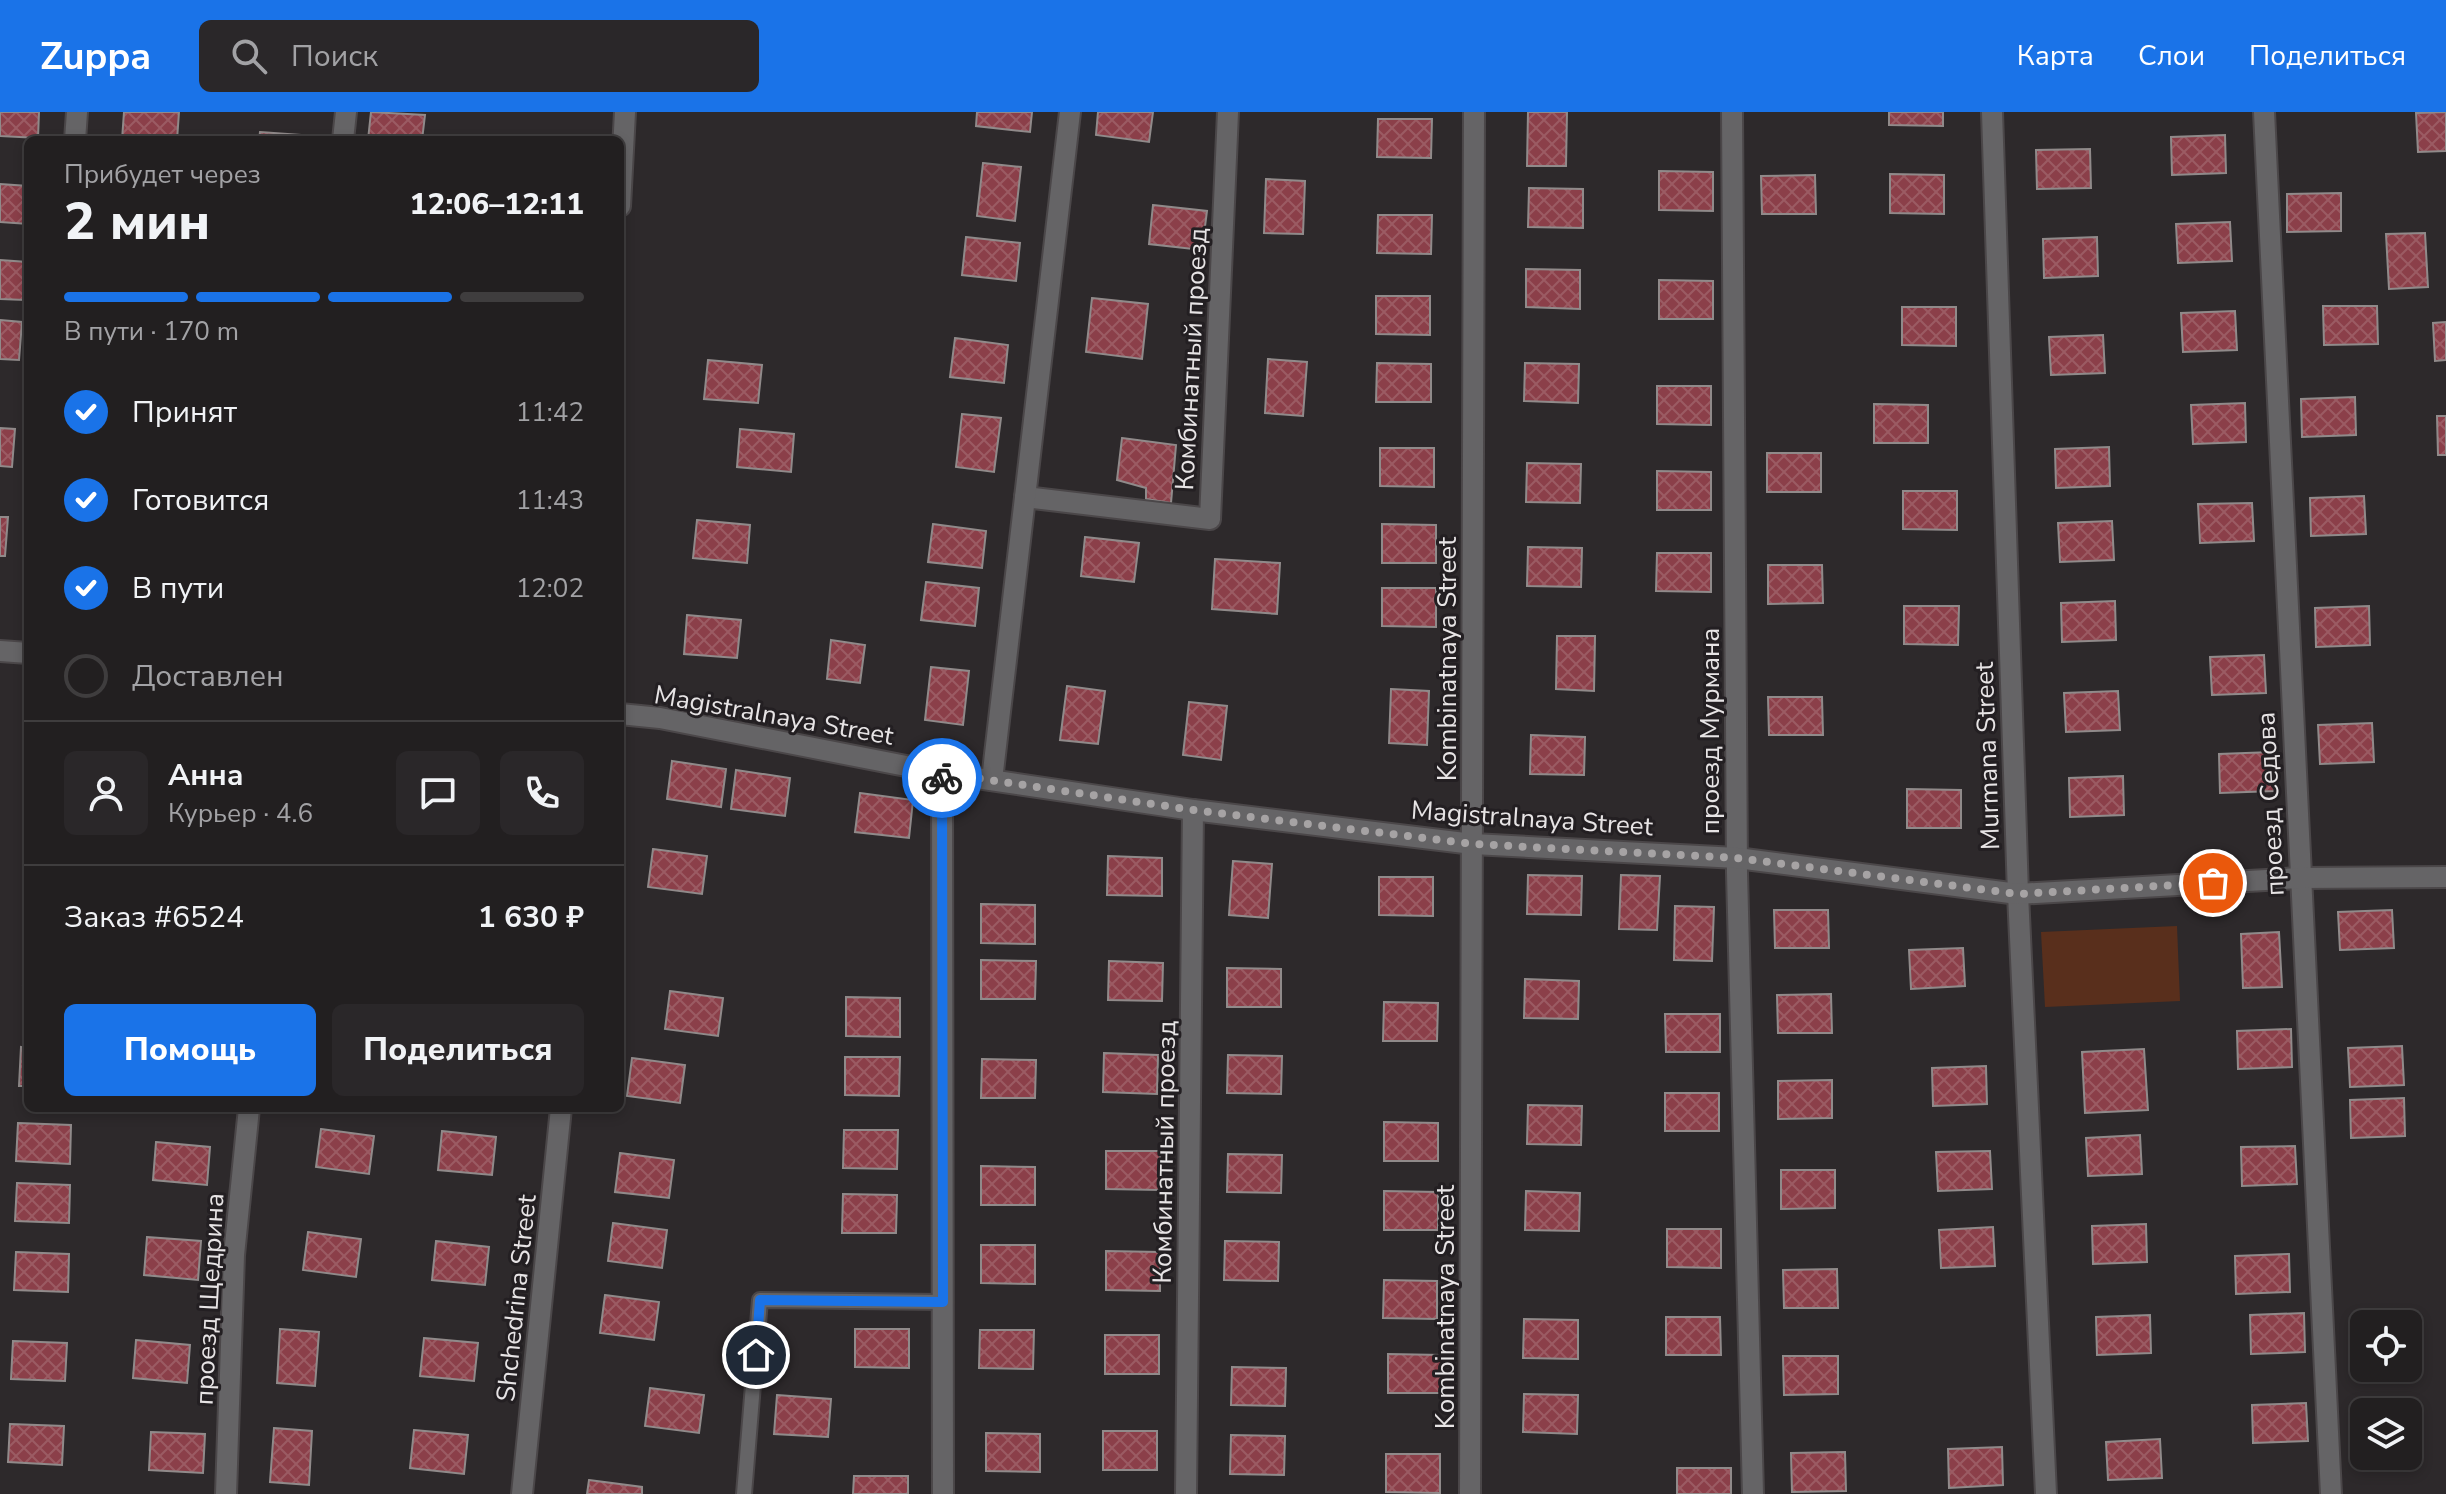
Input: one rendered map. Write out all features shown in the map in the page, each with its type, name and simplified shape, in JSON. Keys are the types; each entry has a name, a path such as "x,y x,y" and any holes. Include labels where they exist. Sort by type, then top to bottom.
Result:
{"street":[{"path":"75,136 77,112"},
{"path":"343,136 346,112"},
{"path":"624,136 625,112"},
{"path":"992,780 1070,112"},
{"name":"Комбинатный проезд","path":"1025,497 1210,519 1228,112"},
{"name":"Kombinatnaya Street","path":"1470,1494 1474,112"},
{"name":"проезд Мурмана","path":"1732,112 1737,858 1753,1494"},
{"name":"Murmana Street","path":"1992,112 2018,894 2046,1494"},
{"name":"проезд Седова","path":"2264,112 2331,1494"},
{"path":"0,651 24,653"},
{"name":"Magistralnaya Street","path":"624,714 660,718 942,773 1193,810 1473,844 1737,858 2018,894 2300,878 2446,877"},
{"path":"942,773 943,1494"},
{"name":"Комбинатный проезд","path":"1186,1494 1193,810"},
{"name":"проезд Щедрина","path":"226,1494 234,1255 249,1112"},
{"name":"Shchedrina Street","path":"522,1494 561,1112"}],"lane":[{"path":"744,1494 760,1300 943,1302"}],"shaded area":[{"path":"2177,926 2180,1001 2045,1007 2041,932"}],"building":[{"path":"0,112 39,112 38,136 0,136"},
{"path":"124,112 179,112 177,136 122,136"},
{"path":"371,112 425,115 422,136 368,136"},
{"path":"977,112 1032,112 1030,132 976,126"},
{"path":"1098,112 1153,112 1149,142 1096,135"},
{"path":"1528,112 1567,112 1566,166 1527,166"},
{"path":"1889,112 1943,112 1943,126 1889,125"},
{"path":"2446,112 2446,151 2418,152 2416,113"},
{"path":"1378,119 1432,119 1431,158 1377,157"},
{"path":"260,132 314,136 260,136"},
{"path":"2225,135 2226,173 2172,175 2171,137"},
{"path":"2090,149 2091,188 2037,189 2036,150"},
{"path":"983,163 1021,167 1015,221 977,216"},
{"path":"1659,171 1713,172 1713,211 1659,210"},
{"path":"1890,174 1944,175 1944,214 1890,213"},
{"path":"1815,175 1816,214 1762,214 1761,176"},
{"path":"1266,179 1305,181 1303,234 1264,233"},
{"path":"0,184 24,186 24,224 0,222"},
{"path":"1529,188 1583,189 1583,228 1528,227"},
{"path":"2341,193 2341,231 2287,232 2287,194"},
{"path":"1153,205 1207,211 1202,250 1149,244"},
{"path":"1378,215 1432,215 1431,254 1377,253"},
{"path":"2230,222 2232,261 2178,263 2176,224"},
{"path":"2425,233 2428,287 2389,289 2386,234"},
{"path":"966,237 1020,243 1016,281 962,275"},
{"path":"2097,237 2098,276 2044,278 2043,239"},
{"path":"0,260 24,262 24,300 0,299"},
{"path":"1526,269 1580,270 1580,309 1526,307"},
{"path":"1659,280 1713,281 1713,319 1659,319"},
{"path":"1376,296 1430,296 1430,335 1376,334"},
{"path":"1092,298 1148,304 1142,359 1086,352"},
{"path":"2323,306 2377,306 2378,344 2324,345"},
{"path":"1902,307 1956,307 1956,346 1902,345"},
{"path":"2235,311 2237,350 2183,352 2181,313"},
{"path":"0,320 22,322 19,360 0,359"},
{"path":"2446,322 2446,360 2435,361 2433,323"},
{"path":"2103,335 2105,373 2051,375 2049,337"},
{"path":"955,338 1008,345 1004,383 950,377"},
{"path":"1268,359 1307,362 1303,416 1265,413"},
{"path":"708,360 762,365 758,403 704,399"},
{"path":"1377,363 1431,364 1431,402 1376,402"},
{"path":"1525,363 1579,364 1578,403 1524,401"},
{"path":"1657,386 1711,386 1711,425 1657,424"},
{"path":"2355,397 2356,435 2302,437 2301,399"},
{"path":"2245,403 2246,442 2193,444 2191,405"},
{"path":"1874,404 1928,405 1928,443 1874,443"},
{"path":"962,414 1001,418 994,472 956,467"},
{"path":"2437,416 2446,416 2446,455 2438,455"},
{"path":"0,428 15,429 12,467 0,466"},
{"path":"740,429 794,434 791,472 737,467"},
{"path":"1122,438 1176,445 1171,503 1146,499 1146,488 1117,480"},
{"path":"2109,447 2110,486 2056,488 2055,449"},
{"path":"1380,448 1434,448 1434,487 1380,486"},
{"path":"1767,453 1821,453 1821,492 1767,492"},
{"path":"1527,463 1581,464 1580,503 1526,502"},
{"path":"1657,471 1711,472 1711,510 1657,510"},
{"path":"1903,491 1957,491 1957,530 1903,529"},
{"path":"2364,496 2366,534 2311,536 2310,498"},
{"path":"2252,503 2254,541 2200,543 2198,504"},
{"path":"0,517 8,517 5,556 0,556"},
{"path":"697,520 750,525 747,563 693,558"},
{"path":"2112,521 2114,560 2060,562 2058,523"},
{"path":"933,524 986,531 982,568 928,562"},
{"path":"1382,524 1436,525 1436,563 1382,563"},
{"path":"1085,537 1139,543 1134,582 1081,576"},
{"path":"1528,547 1582,548 1581,587 1527,586"},
{"path":"1657,553 1711,553 1711,592 1656,591"},
{"path":"1215,559 1280,563 1277,614 1212,609"},
{"path":"1768,565 1822,565 1823,603 1768,604"},
{"path":"926,582 979,588 975,626 921,620"},
{"path":"1382,588 1436,588 1436,627 1382,626"},
{"path":"2115,601 2116,640 2062,642 2061,603"},
{"path":"1904,606 1959,606 1958,645 1904,644"},
{"path":"2369,606 2370,645 2316,647 2315,608"},
{"path":"687,615 741,620 737,658 684,654"},
{"path":"1557,636 1595,636 1594,691 1556,689"},
{"path":"831,640 865,645 860,683 827,679"},
{"path":"2264,655 2266,693 2212,695 2210,657"},
{"path":"931,667 969,671 963,725 925,720"},
{"path":"1067,686 1105,691 1098,744 1060,740"},
{"path":"1391,689 1429,691 1427,745 1389,743"},
{"path":"2118,691 2120,730 2066,732 2064,693"},
{"path":"1768,697 1822,697 1823,735 1769,735"},
{"path":"1189,702 1227,706 1221,760 1183,755"},
{"path":"2372,723 2374,762 2320,764 2318,725"},
{"path":"1531,735 1585,737 1584,775 1530,774"},
{"path":"2272,752 2274,791 2220,793 2219,754"},
{"path":"672,761 726,769 721,807 667,799"},
{"path":"736,770 790,778 785,816 731,809"},
{"path":"2123,776 2124,815 2070,817 2069,778"},
{"path":"1907,789 1961,790 1961,828 1907,828"},
{"path":"860,793 913,800 909,838 855,832"},
{"path":"653,849 707,856 702,894 648,887"},
{"path":"1108,856 1162,858 1162,896 1107,895"},
{"path":"1233,861 1272,864 1268,918 1229,915"},
{"path":"1528,875 1582,876 1581,915 1527,914"},
{"path":"1621,875 1660,876 1657,930 1619,929"},
{"path":"1379,877 1433,877 1433,916 1379,915"},
{"path":"981,904 1035,905 1035,944 981,943"},
{"path":"1675,906 1714,907 1712,961 1674,960"},
{"path":"1774,910 1828,910 1829,948 1775,948"},
{"path":"2392,910 2394,948 2340,950 2338,912"},
{"path":"2279,932 2282,987 2243,988 2241,934"},
{"path":"1963,948 1965,986 1911,989 1909,950"},
{"path":"981,960 1036,961 1035,999 981,999"},
{"path":"1109,961 1163,963 1162,1001 1108,1000"},
{"path":"1227,968 1281,969 1281,1007 1227,1007"},
{"path":"1525,979 1579,981 1578,1019 1524,1018"},
{"path":"670,991 723,998 718,1036 665,1029"},
{"path":"1831,994 1832,1033 1778,1033 1777,995"},
{"path":"846,997 900,998 900,1037 846,1036"},
{"path":"1384,1002 1438,1003 1437,1041 1383,1041"},
{"path":"1665,1014 1720,1014 1720,1052 1666,1052"},
{"path":"2291,1029 2292,1067 2238,1069 2237,1031"},
{"path":"2402,1046 2404,1085 2350,1087 2348,1048"},
{"path":"21,1047 24,1047 24,1086 19,1086"},
{"path":"2144,1049 2148,1110 2085,1113 2082,1052"},
{"path":"1104,1053 1158,1055 1157,1094 1103,1092"},
{"path":"1228,1055 1282,1056 1281,1094 1227,1093"},
{"path":"845,1057 900,1057 899,1096 845,1095"},
{"path":"632,1058 685,1065 680,1103 627,1096"},
{"path":"982,1059 1036,1060 1035,1098 981,1098"},
{"path":"1986,1066 1987,1104 1933,1106 1932,1068"},
{"path":"1832,1080 1832,1118 1778,1119 1778,1081"},
{"path":"1665,1093 1719,1093 1719,1131 1665,1131"},
{"path":"2404,1098 2405,1136 2351,1138 2350,1100"},
{"path":"1528,1105 1582,1106 1581,1145 1527,1144"},
{"path":"1384,1122 1438,1123 1438,1161 1384,1161"},
{"path":"18,1123 71,1125 70,1164 16,1161"},
{"path":"321,1129 374,1136 369,1174 316,1167"},
{"path":"844,1130 898,1130 897,1169 843,1168"},
{"path":"442,1131 496,1137 492,1175 438,1170"},
{"path":"2140,1135 2142,1174 2088,1176 2086,1138"},
{"path":"156,1142 210,1147 207,1185 153,1180"},
{"path":"2295,1146 2297,1184 2242,1186 2241,1147"},
{"path":"1106,1151 1160,1151 1160,1190 1106,1189"},
{"path":"1990,1151 1992,1189 1938,1191 1936,1152"},
{"path":"620,1153 674,1160 669,1198 615,1192"},
{"path":"1228,1154 1282,1155 1281,1193 1227,1192"},
{"path":"981,1166 1035,1167 1035,1205 981,1205"},
{"path":"1781,1170 1835,1170 1835,1208 1781,1209"},
{"path":"17,1183 70,1185 69,1223 15,1221"},
{"path":"1384,1191 1438,1192 1438,1230 1384,1230"},
{"path":"1526,1191 1580,1193 1579,1231 1525,1230"},
{"path":"843,1194 897,1195 896,1233 842,1233"},
{"path":"613,1223 667,1230 662,1268 608,1261"},
{"path":"2146,1224 2147,1262 2093,1264 2092,1226"},
{"path":"1993,1227 1995,1266 1941,1268 1939,1230"},
{"path":"1667,1229 1721,1229 1721,1268 1667,1267"},
{"path":"308,1232 361,1239 356,1277 303,1270"},
{"path":"147,1237 201,1241 198,1280 144,1275"},
{"path":"436,1241 489,1247 485,1285 432,1280"},
{"path":"1225,1241 1279,1242 1278,1281 1224,1280"},
{"path":"981,1245 1035,1245 1035,1284 981,1283"},
{"path":"1106,1251 1160,1252 1160,1291 1106,1290"},
{"path":"16,1252 69,1254 68,1292 14,1290"},
{"path":"2289,1254 2290,1292 2236,1294 2235,1256"},
{"path":"1837,1269 1838,1308 1784,1308 1783,1270"},
{"path":"1384,1280 1437,1281 1437,1319 1383,1318"},
{"path":"605,1295 659,1302 654,1340 600,1333"},
{"path":"2304,1313 2305,1352 2251,1354 2250,1315"},
{"path":"2150,1315 2151,1353 2097,1355 2096,1317"},
{"path":"1666,1317 1720,1317 1721,1355 1666,1355"},
{"path":"1524,1319 1578,1320 1578,1359 1523,1358"},
{"path":"280,1329 319,1332 315,1386 277,1383"},
{"path":"855,1329 909,1329 909,1368 855,1367"},
{"path":"980,1330 1034,1330 1033,1369 979,1368"},
{"path":"1105,1335 1159,1335 1159,1374 1105,1374"},
{"path":"424,1338 478,1343 474,1381 420,1376"},
{"path":"136,1340 190,1345 187,1383 133,1378"},
{"path":"13,1341 67,1343 65,1381 11,1379"},
{"path":"1388,1354 1442,1355 1442,1393 1388,1393"},
{"path":"1783,1356 1838,1356 1838,1394 1784,1395"},
{"path":"1232,1367 1286,1368 1285,1406 1231,1405"},
{"path":"650,1388 704,1395 699,1433 645,1426"},
{"path":"1524,1394 1578,1395 1577,1434 1523,1432"},
{"path":"777,1395 831,1399 828,1437 774,1434"},
{"path":"2306,1403 2308,1441 2253,1443 2252,1405"},
{"path":"10,1424 64,1426 62,1465 8,1462"},
{"path":"274,1428 312,1431 309,1485 270,1482"},
{"path":"414,1430 468,1435 464,1474 410,1468"},
{"path":"1103,1431 1157,1431 1157,1470 1103,1470"},
{"path":"151,1432 205,1434 203,1473 149,1470"},
{"path":"986,1433 1040,1434 1040,1472 986,1471"},
{"path":"1231,1435 1285,1436 1284,1475 1230,1474"},
{"path":"2160,1439 2162,1478 2108,1480 2106,1442"},
{"path":"2002,1447 2003,1485 1949,1488 1948,1449"},
{"path":"1845,1452 1846,1491 1792,1492 1791,1453"},
{"path":"1386,1454 1440,1454 1440,1493 1386,1492"},
{"path":"1677,1468 1731,1468 1731,1494 1677,1494"},
{"path":"854,1476 908,1476 908,1494 853,1494"},
{"path":"589,1480 642,1487 642,1494 587,1494"}],"way so far":[{"path":"942,778 942,773 1193,810 1473,844 1737,858 2018,894 2213,883"}],"route":[{"path":"756,1355 760,1300 943,1302 942,778"}]}
